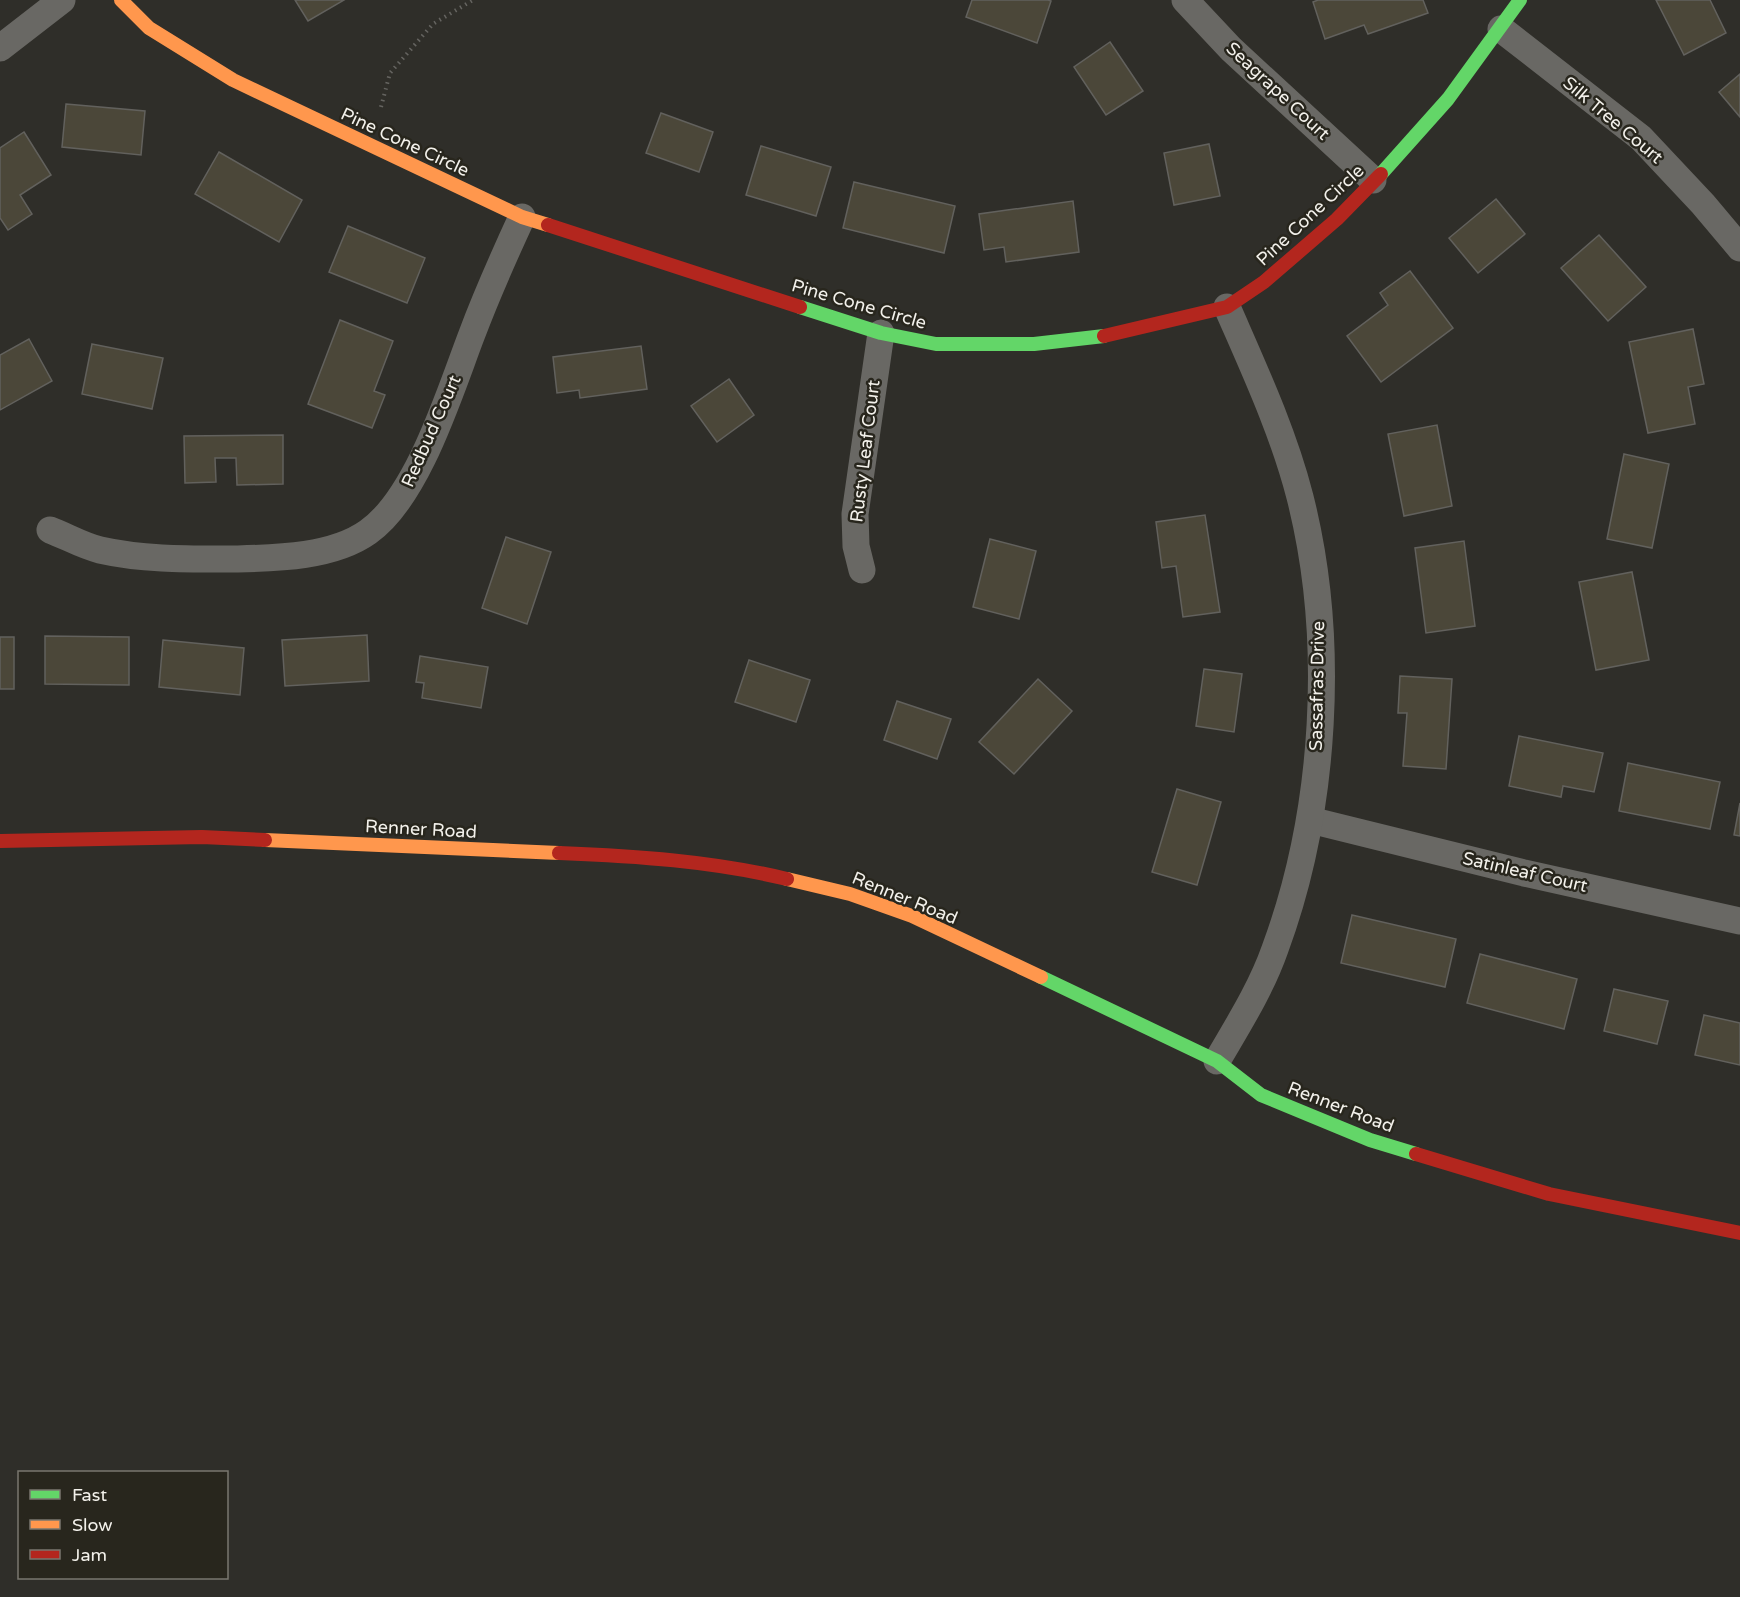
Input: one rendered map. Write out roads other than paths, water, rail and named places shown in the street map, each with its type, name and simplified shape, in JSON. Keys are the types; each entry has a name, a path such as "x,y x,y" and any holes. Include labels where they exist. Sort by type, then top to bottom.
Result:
{"street":[{"path":"0,48 62,0"},
{"name":"Pine Cone Circle","path":"120,0 149,27 233,80 522,217 881,333 936,344 1034,344 1099,337 1227,307 1264,282 1337,219 1448,99 1520,0"},
{"name":"Seagrape Court","path":"1185,0 1231,49 1373,180"},
{"name":"Silk Tree Court","path":"1501,29 1641,138 1740,248"},
{"name":"Redbud Court","path":"50,530 98,550 139,557 224,559 304,556 366,534 384,519 400,498 417,467 496,272 522,217"},
{"name":"Sassafras Drive","path":"1217,1061 1252,1002 1275,949 1310,820 1319,726 1320,672 1320,626 1309,538 1287,453 1227,307"},
{"name":"Rusty Leaf Court","path":"862,570 856,546 855,514 881,333"},
{"name":"Satinleaf Court","path":"1310,820 1524,873 1740,921"},
{"name":"Renner Road","path":"0,841 214,838 653,857 754,871 850,894 912,916 1217,1061 1262,1095 1370,1140 1549,1194 1740,1233"}]}
